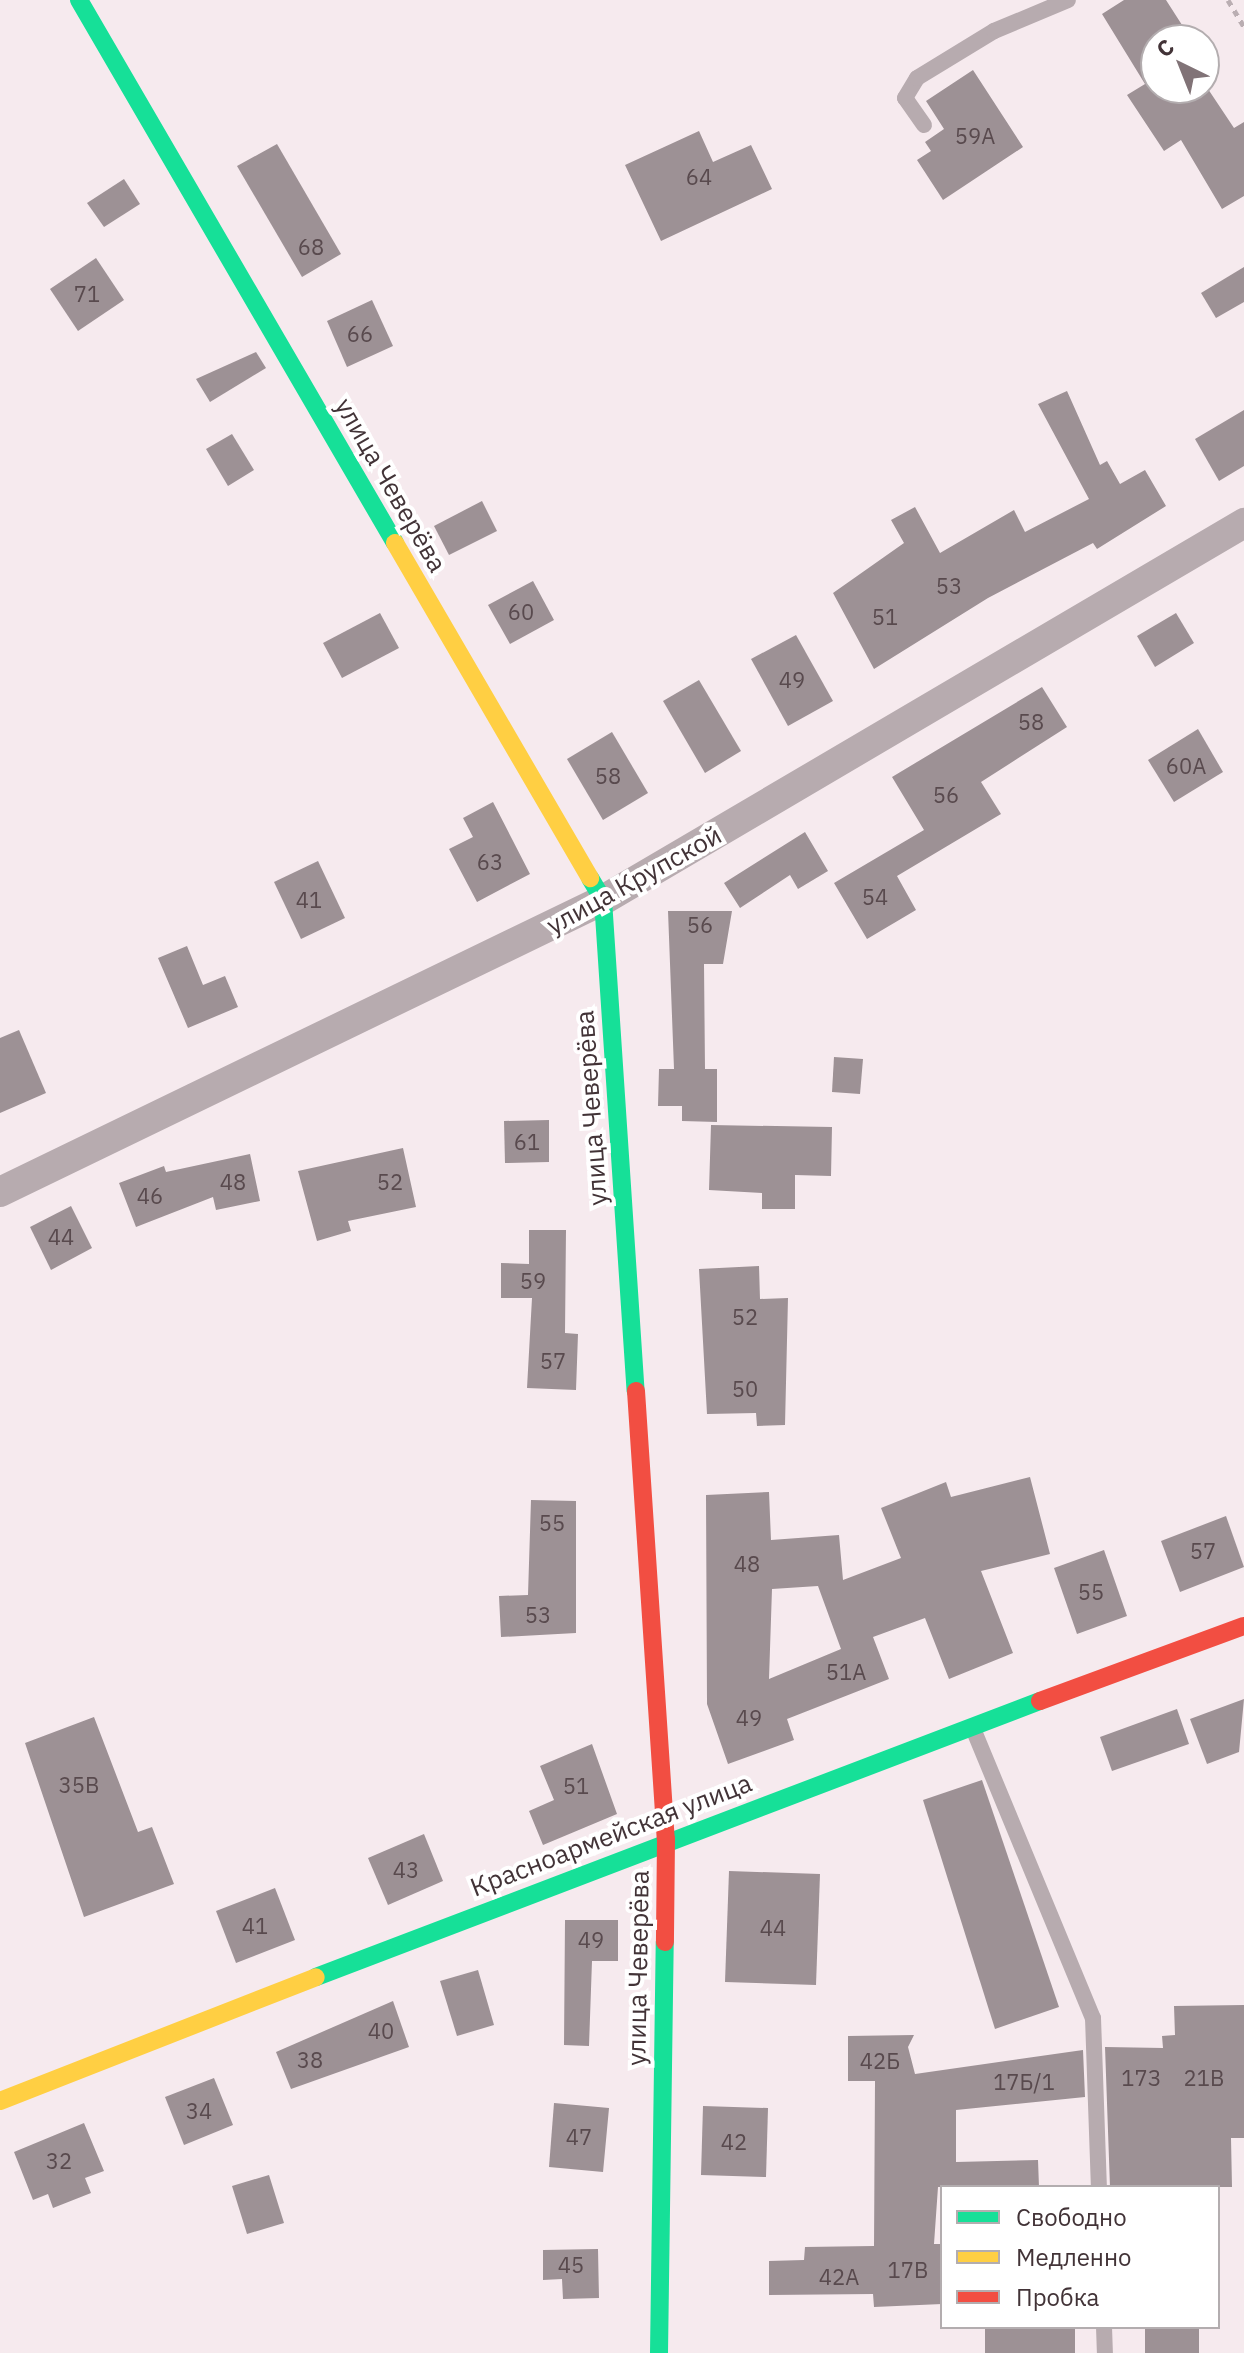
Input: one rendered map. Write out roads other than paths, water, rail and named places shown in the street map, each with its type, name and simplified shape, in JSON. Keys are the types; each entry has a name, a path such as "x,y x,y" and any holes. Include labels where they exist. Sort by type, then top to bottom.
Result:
{"street":[{"name":"улица Чеверёва","path":"79,0 603,900 666,1839 659,2353"},
{"name":"улица Крупской","path":"0,1192 603,900 1244,523"},
{"name":"Красноармейская улица","path":"0,2101 666,1839 974,1731 1244,1626"}],"lane":[{"path":"924,125 905,98 917,78 994,31 1068,0"},
{"path":"974,1731 1093,2018 1099,2185"},
{"path":"1104,2329 1105,2353"}]}
